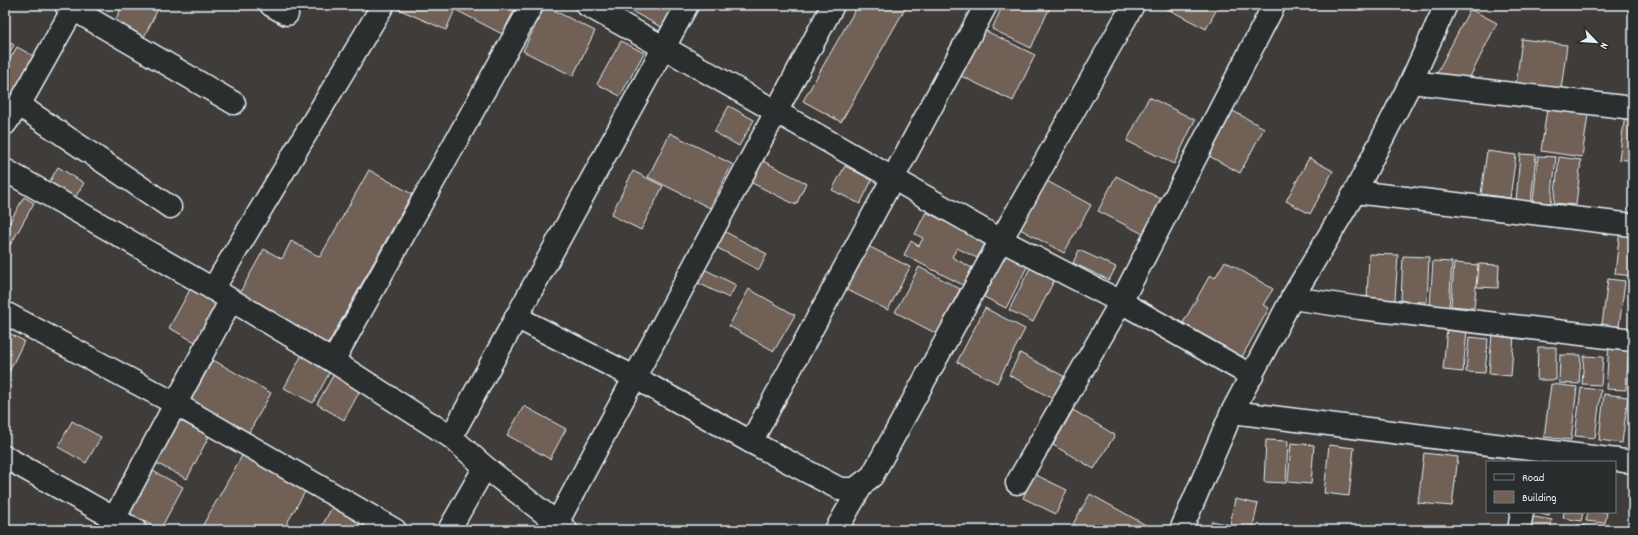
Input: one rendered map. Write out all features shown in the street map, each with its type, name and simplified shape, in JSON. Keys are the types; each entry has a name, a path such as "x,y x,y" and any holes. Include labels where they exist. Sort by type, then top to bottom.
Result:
{"street":[{"path":"111,524 176,404 222,294 383,5"},
{"path":"333,362 532,5"},
{"path":"587,5 777,111 1001,240 1121,302 1252,376"},
{"path":"450,437 687,5"},
{"path":"5,170 222,294 333,362 450,437 485,467 561,526 634,377 833,5"},
{"path":"751,442 986,5"},
{"path":"516,317 634,377 751,442 840,489 855,489 872,476 1001,240 1133,5"},
{"path":"1018,483 1121,302 1274,5"},
{"path":"1181,530 1232,412 1292,298 1355,192 1411,82 1446,5"},
{"path":"5,124 19,105 69,7 234,103"},
{"path":"1411,82 1633,108"},
{"path":"19,105 170,207"},
{"path":"1355,192 1633,225"},
{"path":"1292,298 1360,308 1633,340"},
{"path":"5,313 176,404 395,530"},
{"path":"1232,412 1529,456 1616,461"},
{"path":"5,457 111,524 135,530"},
{"path":"1616,461 1633,462"},
{"path":"449,530 485,467"},
{"path":"836,530 863,483"},
{"path":"1520,530 1522,513"}],"building":[{"path":"123,5 160,5 142,41 112,26"},
{"path":"400,5 451,5 456,7 446,30 398,9"},
{"path":"459,5 517,5 502,34 456,10"},
{"path":"620,5 676,5 663,28"},
{"path":"858,5 907,5 841,122 803,101"},
{"path":"1003,5 1051,5 1031,48 992,29"},
{"path":"1160,5 1219,5 1206,29"},
{"path":"545,6 595,31 573,76 523,51"},
{"path":"1470,9 1497,23 1465,87 1437,73"},
{"path":"984,30 1035,55 1013,101 961,76"},
{"path":"1522,39 1567,45 1561,90 1516,85"},
{"path":"5,40 14,45 5,61"},
{"path":"621,41 644,53 620,96 597,84"},
{"path":"17,47 39,59 18,97 5,90 5,67"},
{"path":"1149,97 1195,120 1174,164 1127,141"},
{"path":"1548,102 1589,108 1582,157 1541,151"},
{"path":"729,106 754,120 739,146 714,132"},
{"path":"1233,111 1264,128 1240,173 1209,156"},
{"path":"1625,115 1633,116 1633,161 1619,159"},
{"path":"670,133 732,164 710,208 648,177"},
{"path":"1487,151 1516,155 1510,198 1481,194"},
{"path":"1520,154 1536,155 1531,202 1516,201"},
{"path":"1538,156 1556,157 1551,203 1533,201"},
{"path":"1559,157 1581,160 1576,205 1554,203"},
{"path":"757,158 806,183 796,205 746,180"},
{"path":"1309,158 1333,171 1310,214 1286,201"},
{"path":"845,166 872,180 860,204 832,190"},
{"path":"58,167 84,183 71,204 46,188"},
{"path":"369,170 412,194 328,344 239,294 264,249 282,259 291,241 320,257"},
{"path":"633,171 663,186 641,230 611,215"},
{"path":"1116,176 1163,200 1145,235 1098,211"},
{"path":"1047,181 1091,205 1064,253 1020,229"},
{"path":"24,197 34,203 11,244 5,241 5,226 7,227"},
{"path":"926,212 986,242 977,258 957,248 952,257 972,268 963,285 904,255 911,241 919,246 923,238 915,234"},
{"path":"720,229 767,254 759,270 712,245"},
{"path":"1620,229 1633,230 1633,276 1615,274"},
{"path":"864,244 910,267 888,310 843,288"},
{"path":"1008,250 1030,261 1006,308 984,297"},
{"path":"1079,250 1116,267 1109,280 1073,263"},
{"path":"1369,254 1398,255 1395,300 1367,299"},
{"path":"1403,256 1429,257 1427,302 1401,301"},
{"path":"1225,261 1273,289 1263,305 1269,308 1242,357 1183,323 1210,275 1215,278"},
{"path":"1433,261 1452,262 1449,307 1430,306"},
{"path":"1033,262 1057,275 1033,322 1009,310"},
{"path":"1454,263 1478,265 1474,308 1451,306"},
{"path":"1479,264 1499,265 1498,288 1477,287"},
{"path":"700,267 736,285 729,298 694,281"},
{"path":"919,267 960,289 937,334 895,312"},
{"path":"1608,279 1625,281 1619,327 1602,325"},
{"path":"192,286 222,302 199,344 169,328"},
{"path":"749,289 795,315 774,351 729,326"},
{"path":"985,308 1025,329 997,383 957,362"},
{"path":"1447,328 1467,330 1463,372 1443,370"},
{"path":"5,331 24,341 5,380"},
{"path":"1492,333 1514,335 1511,376 1489,374"},
{"path":"1469,337 1488,339 1485,373 1466,372"},
{"path":"1609,343 1629,344 1626,390 1606,389"},
{"path":"1538,347 1556,347 1556,380 1537,380"},
{"path":"303,353 332,368 313,403 284,388"},
{"path":"1020,353 1065,377 1053,399 1009,375"},
{"path":"1560,355 1581,355 1579,384 1559,383"},
{"path":"1584,356 1603,357 1601,385 1582,384"},
{"path":"213,360 271,393 247,436 189,403"},
{"path":"335,372 362,387 344,420 317,404"},
{"path":"1551,384 1577,387 1571,440 1544,437"},
{"path":"1581,388 1601,390 1595,438 1575,436"},
{"path":"1604,394 1628,397 1622,443 1599,440"},
{"path":"524,406 566,429 550,459 507,435"},
{"path":"1073,410 1115,435 1094,469 1053,445"},
{"path":"179,420 209,436 187,479 156,463"},
{"path":"72,421 101,437 86,463 58,447"},
{"path":"1266,440 1288,441 1286,483 1264,482"},
{"path":"1291,443 1314,445 1311,484 1288,482"},
{"path":"1329,445 1354,448 1349,496 1324,493"},
{"path":"1424,453 1458,457 1452,506 1418,503"},
{"path":"243,454 306,490 283,530 200,530"},
{"path":"149,469 183,487 160,530 127,512"},
{"path":"1034,474 1067,490 1056,514 1023,498"},
{"path":"1090,494 1153,529 1084,530 1073,524"},
{"path":"1235,499 1258,504 1252,530 1210,530 1212,521 1230,525"},
{"path":"333,505 366,522 362,530 320,530"},
{"path":"1537,513 1550,513 1549,516"},
{"path":"1564,513 1583,513 1581,521 1563,518"},
{"path":"1588,513 1607,513 1605,523 1586,521"},
{"path":"1528,516 1552,520 1550,530 1526,530"},
{"path":"1577,525 1601,528 1600,530 1576,530"}]}
